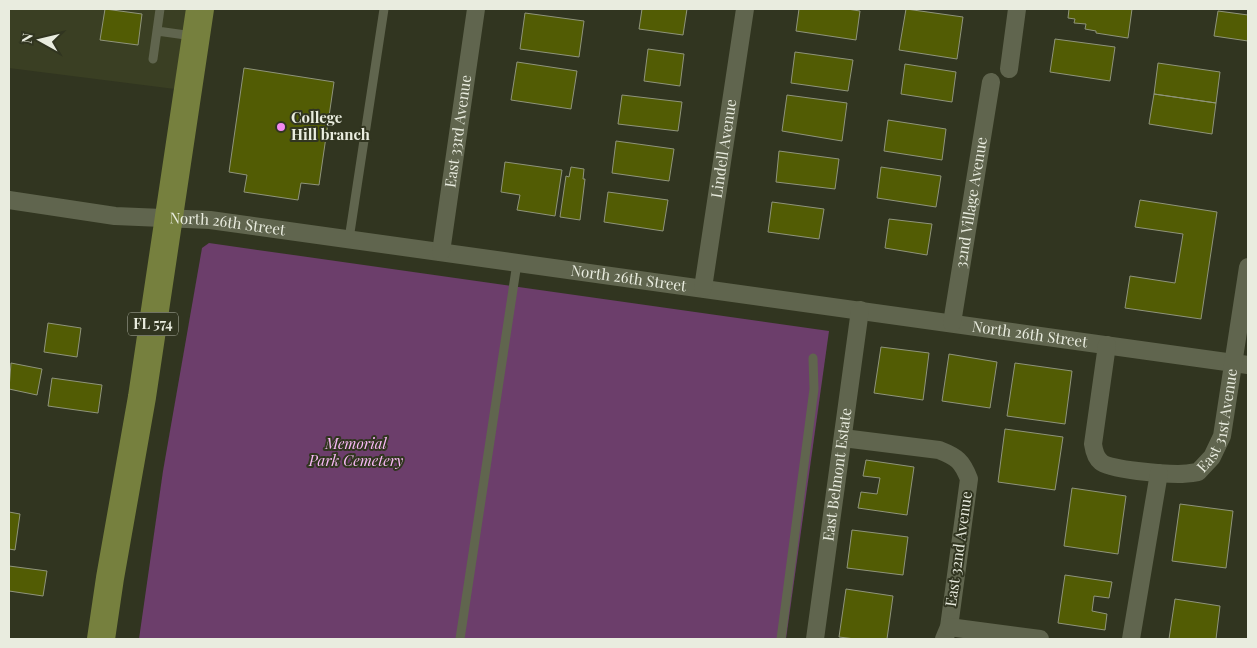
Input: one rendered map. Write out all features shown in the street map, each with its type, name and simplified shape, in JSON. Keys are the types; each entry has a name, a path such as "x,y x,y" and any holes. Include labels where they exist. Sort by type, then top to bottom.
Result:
{"main road":[{"name":"FL 574","path":"101,639 142,397 200,9"}],"street":[{"name":"East 33rd Avenue","path":"441,252 476,9"},
{"name":"Lindell Avenue","path":"703,288 745,9"},
{"path":"1009,69 1018,9"},
{"name":"32nd Village Avenue","path":"952,323 991,82"},
{"name":"North 26th Street","path":"9,200 115,216 210,220 1241,364"},
{"name":"East 31st Avenue","path":"1107,345 1093,444 1095,455 1109,467 1159,473 1198,472 1212,457 1222,436 1241,364 1248,266"},
{"name":"East Belmont Estate","path":"815,639 860,310"},
{"name":"East 32nd Avenue","path":"843,438 939,450 953,455 964,465 969,479 946,633"},
{"path":"1131,639 1159,473"},
{"path":"946,633 1040,639"}],"lane":[{"path":"153,59 160,9"},
{"path":"349,239 384,9"},
{"path":"157,31 196,36"},
{"path":"460,639 517,262"},
{"path":"781,639 814,389 813,358"}],"shaded area":[{"path":"9,9 187,9 175,89 9,68"}],"green space":[{"name":"Memorial Park Cemetery","path":"209,243 829,331 786,639 139,639 163,471 202,248"}],"building":[{"path":"105,9 142,14 138,45 100,40"},
{"path":"642,9 687,9 683,35 639,29"},
{"path":"799,9 847,9 860,11 856,40 796,31"},
{"path":"906,9 963,17 957,59 899,50"},
{"path":"1069,9 1132,9 1128,38 1096,33 1096,31 1085,29 1086,24 1074,23 1075,19 1068,18"},
{"path":"1218,11 1248,15 1248,41 1214,36"},
{"path":"525,13 584,21 579,57 520,49"},
{"path":"1055,39 1115,47 1110,81 1050,72"},
{"path":"648,49 684,54 680,86 644,81"},
{"path":"795,52 853,60 848,91 791,83"},
{"path":"517,62 577,71 571,109 511,100"},
{"path":"1158,63 1220,72 1216,103 1154,94"},
{"path":"905,64 956,72 952,102 901,94"},
{"name":"College Hill branch","path":"244,68 334,82 319,185 301,183 298,200 244,192 247,175 229,172"},
{"path":"1154,94 1216,103 1212,134 1149,124"},
{"path":"622,95 682,102 678,131 618,124"},
{"path":"787,95 847,103 842,141 782,131"},
{"path":"888,120 946,129 942,160 884,151"},
{"path":"616,141 674,149 669,181 612,173"},
{"path":"779,151 839,159 835,189 776,182"},
{"path":"505,162 562,170 555,216 517,210 520,195 501,192"},
{"path":"571,167 584,169 583,179 585,179 580,220 560,217 566,176 569,177"},
{"path":"881,167 941,176 936,207 877,198"},
{"path":"608,192 668,200 663,231 604,222"},
{"path":"1140,200 1217,212 1201,319 1125,308 1130,276 1175,283 1183,234 1135,227"},
{"path":"772,202 824,209 819,239 768,232"},
{"path":"889,219 932,224 927,255 885,248"},
{"path":"48,323 81,328 77,357 44,352"},
{"path":"881,347 929,353 923,400 874,393"},
{"path":"949,354 997,362 990,408 942,401"},
{"path":"11,363 42,369 37,395 9,389"},
{"path":"1015,363 1072,371 1065,424 1007,416"},
{"path":"52,378 102,385 98,413 48,406"},
{"path":"1005,429 1063,437 1055,490 998,482"},
{"path":"866,460 914,467 907,515 858,508 861,492 877,494 880,478 863,476"},
{"path":"1072,488 1126,496 1118,554 1064,546"},
{"path":"1180,504 1233,511 1226,568 1172,561"},
{"path":"9,512 20,514 15,550 9,549"},
{"path":"852,530 908,537 903,575 847,568"},
{"path":"9,566 47,571 43,596 9,591"},
{"path":"1065,575 1112,582 1109,598 1094,596 1092,611 1107,614 1105,630 1058,623"},
{"path":"846,589 893,596 887,639 839,637"},
{"path":"1175,599 1220,606 1216,639 1169,639"}],"place":[{"name":"College Hill branch","path":"281,127"}]}
